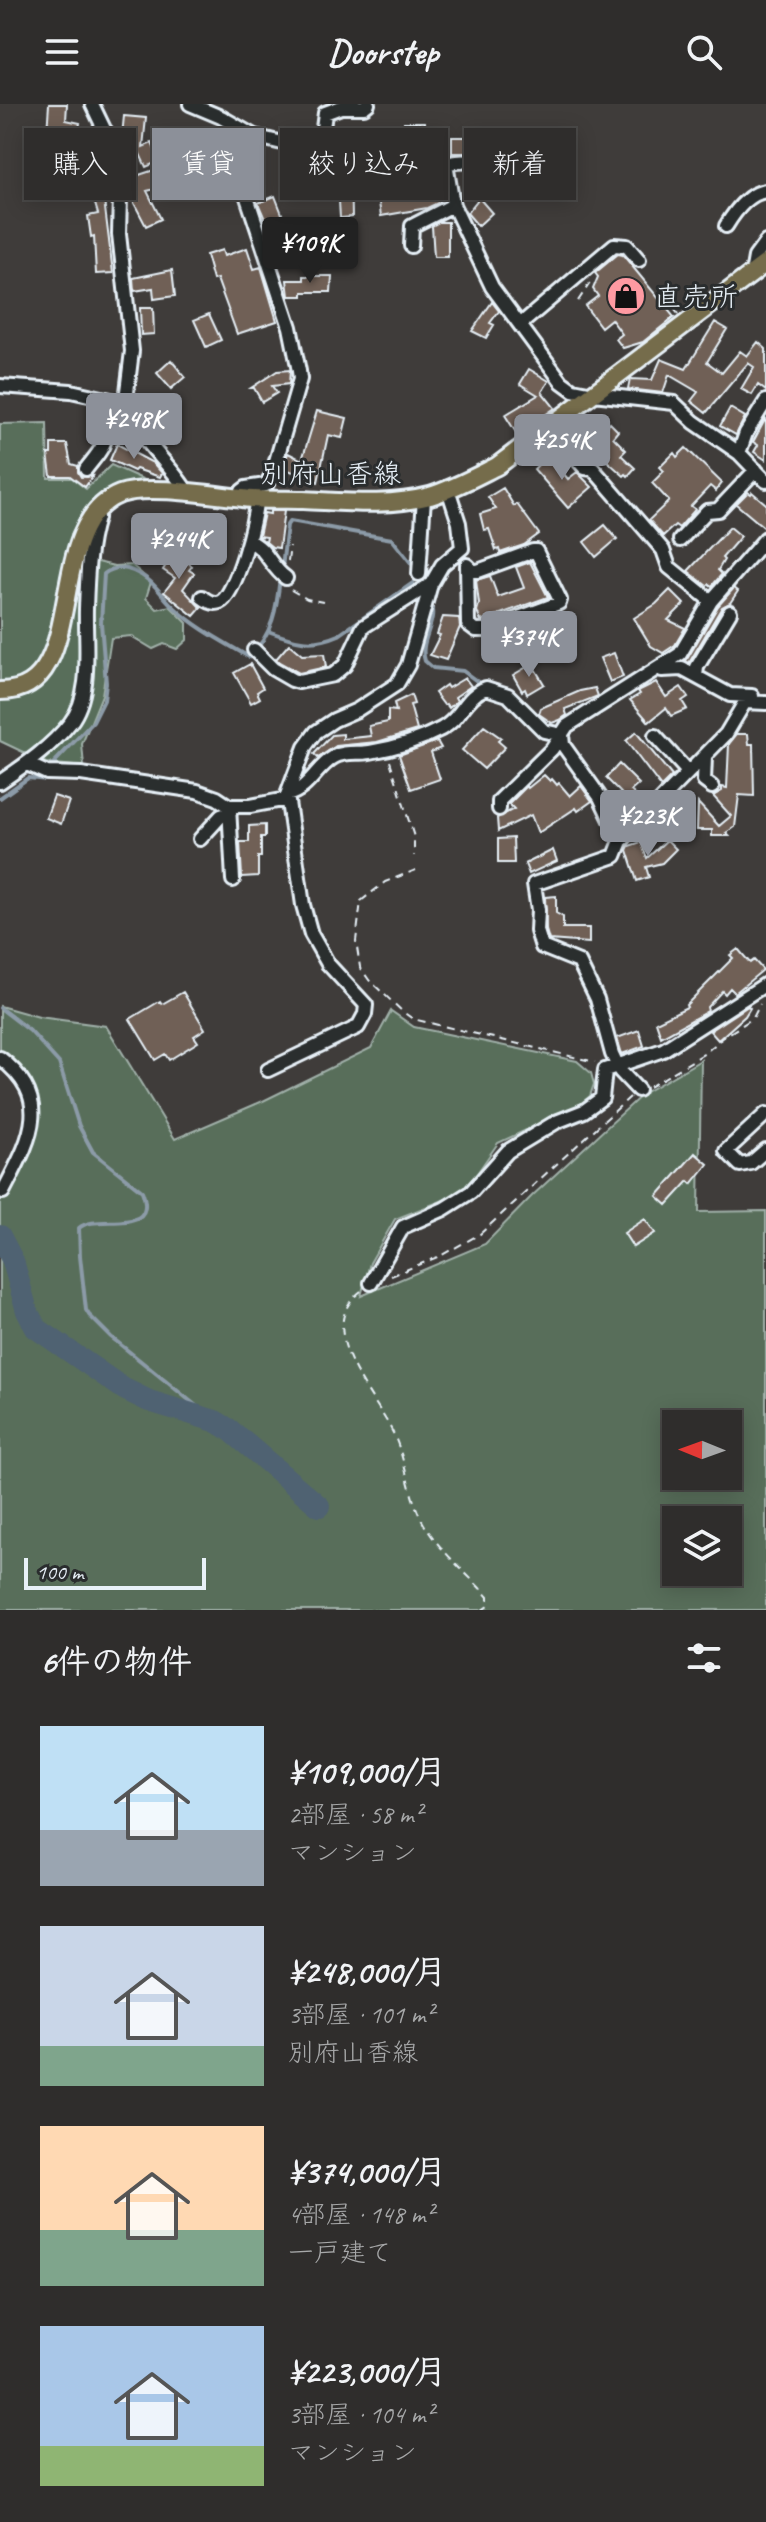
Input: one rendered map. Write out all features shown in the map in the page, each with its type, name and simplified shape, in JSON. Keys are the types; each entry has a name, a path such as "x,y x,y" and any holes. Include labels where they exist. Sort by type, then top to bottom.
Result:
{"main road":[{"name":"別府山香線","path":"100,508 124,492 187,492 249,499 360,504 424,497 448,489 497,466 759,268"},
{"path":"0,691 28,685 47,666 55,648 70,569 84,527 100,508"}],"street":[{"path":"86,469 101,448 108,422 123,401 132,351 119,234 121,159 92,104"},
{"path":"190,104 240,128"},
{"path":"323,128 325,113 341,107 364,107 368,104"},
{"path":"448,176 453,205 492,287 562,382 573,390 593,394 674,403 694,422 739,453 766,481"},
{"path":"726,226 746,201 758,192 766,191"},
{"path":"202,597 213,603 226,598 249,541 256,513 242,491 266,485 272,475 300,379 290,327 248,200"},
{"path":"411,246 412,226 453,205"},
{"path":"759,268 755,257 766,242"},
{"path":"521,324 614,245 627,246 639,260"},
{"path":"0,386 71,391 123,401"},
{"path":"123,401 141,433 173,470 187,492"},
{"path":"739,453 746,433 766,401"},
{"path":"549,427 585,468 593,469 663,550 669,567 711,601"},
{"path":"680,540 707,511 718,510 756,470"},
{"path":"448,489 459,523 467,565 468,624 476,630 487,630 559,603 536,551 478,571 467,565"},
{"path":"419,574 424,497"},
{"path":"0,782 27,764 72,721 79,703 84,683 92,538 100,508"},
{"path":"499,809 499,801 529,774 567,726 680,654 711,601 766,538"},
{"path":"249,541 258,544 271,564 286,578"},
{"path":"268,1070 358,1027 365,1014 366,1005 328,964 311,934 303,905 287,797 305,747 316,732 392,690 403,676 431,584 442,565 462,548"},
{"path":"254,650 273,669 292,680 299,682 333,675 345,665 363,627 431,584"},
{"path":"696,676 697,667 730,612"},
{"path":"659,670 676,668 730,695 766,701"},
{"path":"200,839 230,810 287,797 302,790 321,767 338,754 385,749 445,728 471,696 486,688 516,701 544,731 562,735"},
{"path":"371,1283 403,1227 444,1209 471,1192 508,1151 556,1122 584,1111 602,1098 611,1068 597,999 579,962 542,947 538,940 534,884 612,858 621,841 726,734 745,702 766,701"},
{"path":"562,735 563,745 600,797 621,841"},
{"path":"655,736 688,772"},
{"path":"705,757 704,781 712,787"},
{"path":"27,764 47,773 81,774 197,791 217,798 230,810 233,880"},
{"path":"611,1068 663,1050 764,985"},
{"path":"0,1058 20,1075 33,1103 28,1142 3,1192"},
{"path":"611,1068 638,1090"},
{"path":"766,1114 726,1151 740,1165 751,1163 766,1150"}],"path":[{"path":"578,301 593,278"},
{"path":"666,298 686,324"},
{"path":"385,749 414,837 414,856"},
{"path":"416,870 385,882 361,901 356,941 360,967 369,980 413,1019 589,1059 611,1068"},
{"path":"482,1610 488,1606 488,1597 448,1557 418,1515 392,1431 358,1378 346,1350 342,1318 348,1300 371,1283 440,1256 480,1234 638,1090 645,1090 694,1060 753,1018 762,999 764,985"}],"green space":[{"path":"47,423 48,478 72,478 86,489 111,465 149,482 121,485 101,495 71,534 81,558 114,566 132,565 151,582 146,598 157,609 170,606 187,623 187,640 177,649 164,644 153,649 131,636 111,638 102,695 82,744 84,767 46,763 0,741 0,424"},
{"path":"0,1006 39,1017 106,1026 175,1139 263,1101 371,1048 391,1011 414,1027 577,1061 591,1073 594,1084 590,1096 578,1106 498,1143 464,1192 395,1219 370,1263 361,1296 485,1244 532,1196 644,1093 701,1060 699,1212 766,1211 766,1610 0,1610 0,1196 7,1198 25,1165 39,1115 29,1079 0,1052"}],"building":[{"path":"49,104 67,104 66,120 80,123 79,128 47,128"},
{"path":"124,116 146,118 143,147 152,143 152,164 146,167 136,146 136,128 123,128"},
{"path":"404,122 425,122 425,128 404,128"},
{"path":"452,137 464,137 464,153 452,153"},
{"path":"152,171 152,190 147,191 161,219 146,226 134,203 136,176"},
{"path":"275,196 284,219 268,226 258,203"},
{"path":"94,200 104,200 113,273 96,274 94,236 91,237 88,216 98,214"},
{"path":"339,200 352,200 352,217 340,218"},
{"path":"379,200 440,200 427,208 381,216"},
{"path":"481,200 492,213 478,226 467,213"},
{"path":"448,222 448,257 434,257 432,226"},
{"path":"247,248 254,269 261,267 277,321 237,334 217,279 213,280 206,255 222,250 224,256"},
{"path":"618,254 623,255 674,317 643,342 623,348 616,339 622,334 611,319 601,327 585,306 598,296 593,289 598,277 595,273"},
{"path":"172,270 175,296 154,299 153,288 134,291 133,278"},
{"path":"304,276 332,276 331,292 303,292 303,296 289,296 287,280 304,280"},
{"path":"492,302 499,311 490,323 494,325 486,338 472,331"},
{"path":"140,308 153,308 154,334 141,335"},
{"path":"209,314 221,340 206,347 194,320"},
{"path":"715,322 727,329 707,362 722,373 740,351 747,356 758,342 766,349 766,391 758,385 752,395 741,389 754,367 748,363 706,413 691,401 698,392 669,375 663,393 628,389 630,379 652,380 661,359 686,369"},
{"path":"171,360 185,377 171,389 157,373"},
{"path":"529,369 549,381 542,392 555,408 517,434 505,415 538,395 520,384"},
{"path":"290,370 289,384 272,386 277,393 262,402 251,388 277,371"},
{"path":"730,408 745,417 736,435 720,426"},
{"path":"317,411 347,418 342,438 328,435 318,482 283,468 288,453 302,460"},
{"path":"766,418 766,460 754,452 758,445 753,442"},
{"path":"610,423 618,431 613,437 626,450 621,455 635,468 628,476 624,476 597,452 589,459 570,437 577,431 590,442"},
{"path":"51,444 67,444 71,464 78,466 81,477 93,476 85,487 70,476 51,476 48,454 51,454"},
{"path":"117,444 153,463 162,473 160,477 134,471 110,460"},
{"path":"686,448 722,483 716,491 710,486 691,506 695,509 679,528 675,525 663,536 649,520 669,501 652,483 664,471 660,467 674,453 677,457"},
{"path":"548,455 568,479 577,472 592,487 568,508 534,469"},
{"path":"503,488 514,506 517,504 539,534 524,545 500,553 489,529 484,530 480,514 496,509 488,497"},
{"path":"748,492 766,504 766,529 736,504"},
{"path":"270,511 284,511 279,548 266,542 267,537 259,536 264,513 270,514"},
{"path":"605,525 617,539 596,557 584,542"},
{"path":"730,527 741,536 722,558 724,560 718,570 722,574 712,586 707,586 688,571"},
{"path":"165,550 170,553 172,550 192,566 189,570 194,573 183,589 201,608 194,616 164,592 175,578 163,570 166,565 159,559"},
{"path":"530,562 548,597 481,621 477,611 476,580 490,576 498,597 524,588 516,567"},
{"path":"734,588 738,591 730,603 722,607 689,663 686,661 718,606"},
{"path":"670,590 684,604 668,620 685,628 675,645 663,653 651,646 634,618 656,604"},
{"path":"443,617 459,618 460,627 446,660 430,655 440,635 437,634"},
{"path":"289,644 302,655 324,654 326,667 299,673 279,662 276,659"},
{"path":"614,653 623,677 610,682 600,658"},
{"path":"250,664 263,688 257,692 260,698 251,703 234,673"},
{"path":"532,664 544,684 527,694 513,675"},
{"path":"465,678 471,686 455,697 457,701 449,708 444,705 435,693"},
{"path":"656,682 666,697 681,687 688,697 682,701 687,709 671,716 666,708 649,722 630,700 640,694 638,691"},
{"path":"595,688 598,696 565,709 567,715 560,720 552,723 539,714 541,708"},
{"path":"411,695 414,704 410,705 417,730 377,742 336,746 318,758 314,754 332,735 343,734 343,739 371,736 369,726 388,722 388,710 396,711 394,703"},
{"path":"484,726 501,738 498,741 505,747 484,769 462,750"},
{"path":"636,732 672,776 661,787 626,741"},
{"path":"737,734 748,734 749,744 753,744 754,796 739,795 735,827 726,833 729,836 712,836 712,830 697,830 698,803 719,826 731,816 713,796 722,791 722,787 727,788 729,744"},
{"path":"437,741 441,748 431,752 440,779 411,789 399,755"},
{"path":"619,764 639,784 631,791 635,795 623,807 628,816 621,820 611,799 621,793 606,778"},
{"path":"544,775 557,785 559,783 570,796 581,786 592,801 538,833 531,815 498,831 497,818 514,809 509,804"},
{"path":"54,796 69,801 61,824 46,818"},
{"path":"265,825 265,837 261,837 261,857 258,857 258,876 242,877 240,842 249,842 249,826"},
{"path":"513,838 514,863 498,863 498,839"},
{"path":"667,840 676,849 662,863 646,867 649,877 637,881 627,850 629,846 641,842 647,858"},
{"path":"553,850 557,861 529,874 525,864"},
{"path":"556,896 556,913 563,917 563,928 589,928 589,943 549,940 545,897"},
{"path":"738,949 750,963 754,960 763,970 735,993 730,988 725,994 722,991 707,1007 708,1011 661,1037 656,1022 687,1007"},
{"path":"183,992 205,1029 194,1036 198,1042 169,1060 165,1054 155,1060 130,1019 160,1001 162,1004"},
{"path":"748,1006 750,1008 745,1016 718,1040 710,1031"},
{"path":"639,1030 644,1046 622,1054 617,1038"},
{"path":"695,1153 708,1164 692,1184 689,1181 667,1205 657,1196"},
{"path":"645,1219 655,1233 633,1247 624,1233"}],"waterway":[{"path":"282,568 290,521 392,539 415,568"},
{"path":"0,798 28,778 48,780 50,767 93,722 104,700 106,683 101,623 104,574 121,568 141,575 192,622 249,657 269,630 280,577"},
{"path":"268,631 303,641 329,639 413,583"},
{"path":"430,602 432,617 424,646 425,661 433,668 463,671 478,682"},
{"path":"0,1008 30,1031 59,1063 79,1126 93,1152 142,1191 145,1205 142,1214 134,1219 99,1222 79,1228 86,1310 111,1337 215,1421"},
{"path":"0,1236 13,1261 27,1311 36,1328 124,1389 149,1401 215,1421 230,1430 319,1506"}],"place":[{"name":"直売所","path":"626,296"}]}
